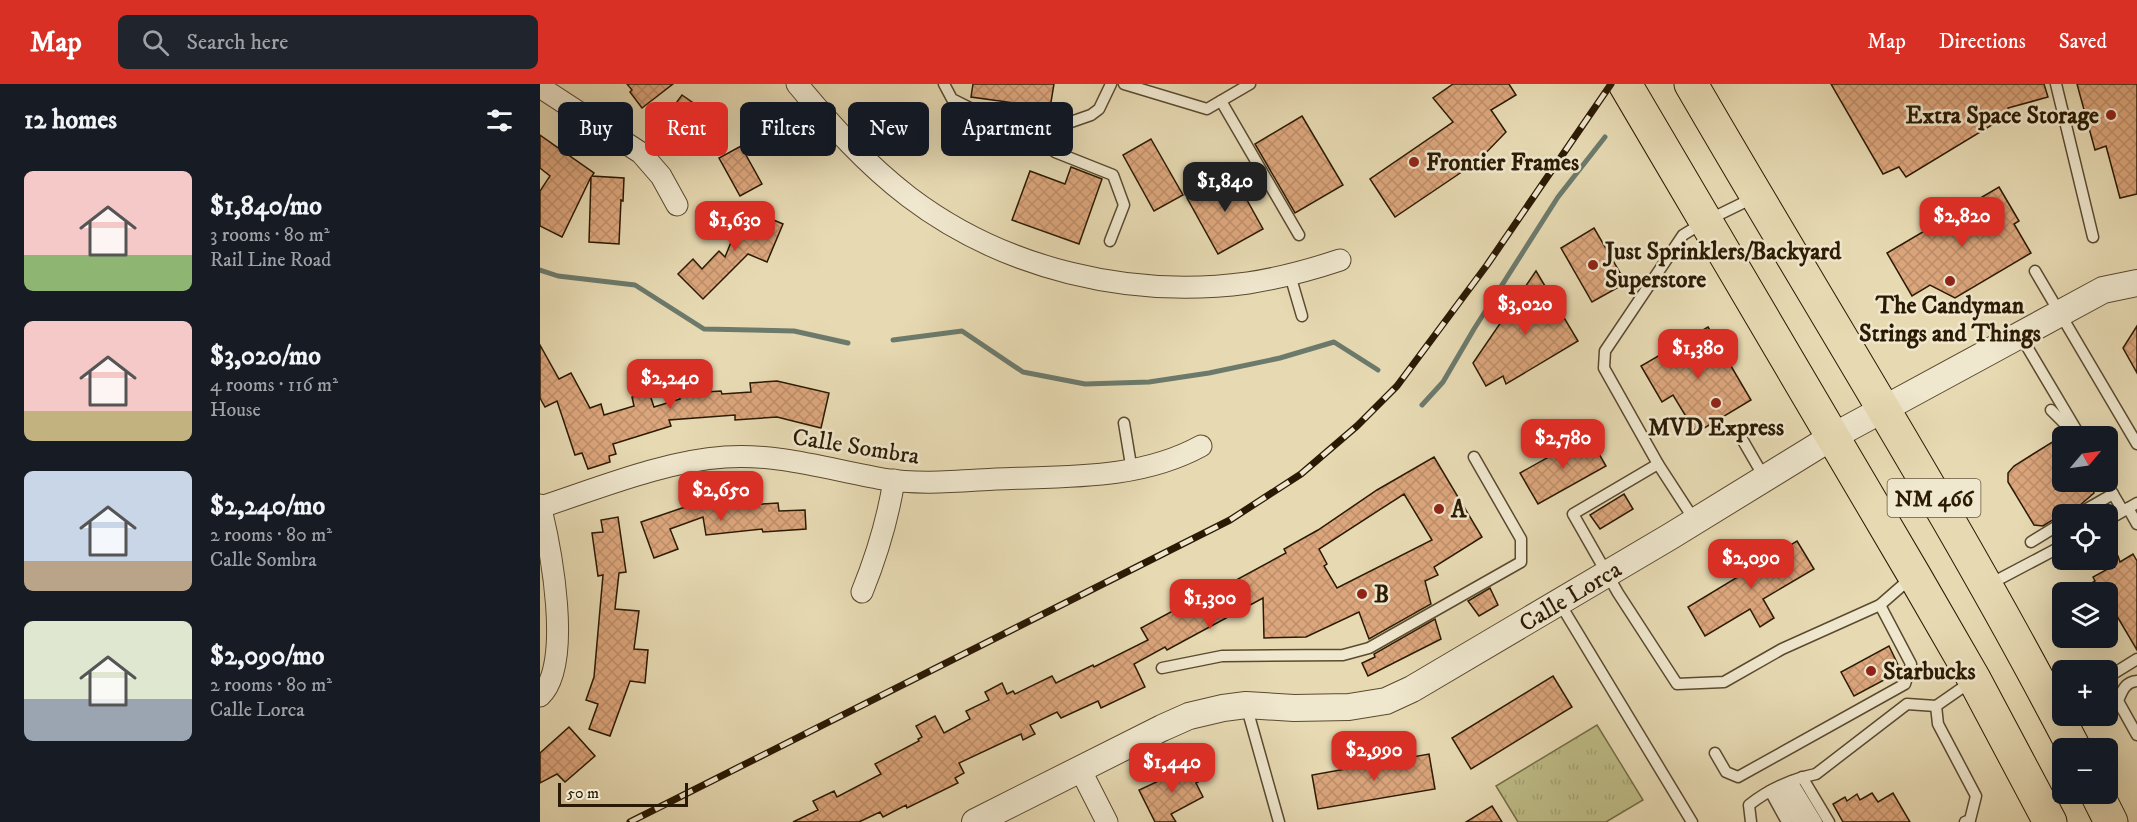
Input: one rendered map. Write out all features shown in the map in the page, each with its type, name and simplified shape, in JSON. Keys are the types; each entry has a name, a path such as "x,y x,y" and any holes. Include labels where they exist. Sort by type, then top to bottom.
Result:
{"main road":[{"name":"NM 466","path":"1624,84 1914,575 1974,679 2050,822"},
{"name":"NM 466","path":"1691,84 2052,697"}],"street":[{"path":"797,84 859,154 909,197 953,226 1023,258 1083,277 1147,286 1216,286 1248,283 1290,275 1341,260"},
{"path":"540,87 641,153 662,176 677,205"},
{"name":"Calle Lorca","path":"975,822 1189,716 1246,705 1294,708 1349,707 1386,701 1559,602 1832,437 2103,290 2137,283"},
{"name":"Calle Sombra","path":"540,506 671,465 725,457 752,456 894,480 927,482 1078,476 1132,471 1170,461 1201,446"},
{"path":"862,592 878,549 894,480"},
{"path":"540,506 556,587 558,616 554,668 545,691 540,696"},
{"path":"1080,769 1107,822"}],"lane":[{"path":"944,84 952,99 958,102"},
{"path":"1073,121 1099,109 1111,84"},
{"path":"1124,84 1206,109 1250,84"},
{"path":"2056,84 2093,237"},
{"path":"1221,101 1299,235"},
{"path":"1065,156 1113,175 1124,205 1110,241"},
{"path":"1695,521 1658,464 1604,368 1605,351 1683,235 1756,197"},
{"path":"2035,271 2137,444"},
{"path":"1290,275 1302,316"},
{"path":"2020,335 2073,426"},
{"path":"2050,410 2068,426"},
{"path":"1124,423 1132,471"},
{"path":"1742,439 1765,478"},
{"path":"1162,668 1222,656 1344,655 1369,648 1521,562 1521,539 1474,457"},
{"path":"1658,464 1573,514 1606,574 1677,684 1724,682 1782,649 1880,606 1914,575"},
{"path":"2096,504 2113,494 2129,508 2137,524"},
{"path":"2031,542 2052,529"},
{"path":"1985,586 2052,551"},
{"path":"1559,602 1692,822"},
{"path":"1715,753 1726,772 1738,777 1905,684 1911,664 1880,606"},
{"path":"2118,671 2137,659"},
{"path":"1751,822 1749,805 1785,784 1816,774 1868,732 1908,704 1936,706 1974,679"},
{"path":"2137,681 2123,687 2118,701 2137,735"},
{"path":"1246,705 1279,822"},
{"path":"1936,706 1938,724 1976,796 1968,821"},
{"path":"1785,784 1787,822"},
{"path":"1785,784 1798,822"},
{"path":"1785,784 1808,822"},
{"path":"1785,784 1817,822"},
{"path":"1785,784 1829,822"}],"green space":[{"path":"1597,725 1643,800 1606,822 1518,822 1496,786"}],"building":[{"path":"627,84 673,84 650,102 645,102 642,108 630,92 632,90"},
{"path":"973,84 1054,84 1051,102 1007,102 971,97"},
{"path":"1453,84 1509,84 1516,95 1491,110 1506,132 1478,161 1395,217 1370,179 1453,122 1433,98"},
{"path":"1831,84 2044,84 2048,97 2008,108 2010,114 1906,177 1899,167 1883,174"},
{"name":"Extra Space Storage","path":"2077,84 2137,84 2137,194 2120,198 2106,146 2095,150"},
{"path":"682,95 692,102 677,102"},
{"path":"1302,116 1343,185 1295,213 1255,144"},
{"path":"540,135 558,148 558,156 570,156 594,173 592,176 624,178 619,244 589,242 591,177 562,237 540,226 540,191 550,176 540,168"},
{"path":"1151,139 1183,195 1154,211 1123,155"},
{"path":"740,147 740,156 747,156 762,184 740,196 719,158 728,156 728,153"},
{"path":"1071,167 1102,179 1079,244 1012,220 1030,171 1065,184"},
{"path":"1232,173 1263,229 1218,254 1187,198"},
{"path":"1999,187 2019,221 2014,224 2031,253 1955,298 1930,285 1912,296 1887,253"},
{"path":"745,208 783,224 767,262 748,254 703,299 678,274 693,259 702,269 719,251 725,257"},
{"name":"Just Sprinklers/Backyard Superstore","path":"1594,228 1626,283 1592,302 1561,248"},
{"path":"1536,271 1578,341 1506,384 1503,376 1486,386 1473,363"},
{"path":"2137,326 2137,373 2123,348"},
{"path":"1708,327 1751,400 1696,433 1673,395 1662,402 1641,366"},
{"path":"540,345 559,379 571,373 590,408 601,404 604,415 634,406 632,397 649,392 654,407 680,399 678,377 704,375 705,392 721,391 722,394 751,392 750,383 777,381 829,393 821,428 777,417 735,420 735,415 669,420 671,426 613,444 616,454 609,456 610,462 588,469 582,453 575,455 557,401 545,407 540,398"},
{"path":"1588,435 1606,466 1538,504 1520,473"},
{"path":"2052,442 2052,492 2094,493 2081,504 2052,504 2052,520 2043,526 2034,525 2008,482 2008,473 2014,466"},
{"path":"1434,457 1482,537 1434,567 1438,575 1425,581 1431,604 1369,639 1359,612 1306,637 1264,638 1263,598 1167,650 1165,647 1134,664 1145,687 1101,708 1098,701 1061,718 1057,712 1030,725 1035,734 1023,740 1021,734 959,763 964,773 955,778 958,783 907,808 906,805 883,817 880,812 859,822 793,822 818,810 813,801 834,791 837,797 881,774 875,764 919,741 918,739 922,737 916,726 935,716 944,733 970,719 966,711 989,700 985,692 1002,683 1007,694 1013,691 1015,694 1052,676 1056,683 1148,640 1141,628 1180,607 1181,610 1286,553 1284,549 1318,530 1377,490","holes":["1404,494 1432,540 1337,588 1324,566 1327,564 1319,549"]},
{"path":"1624,494 1633,509 1600,529 1590,515"},
{"path":"747,501 747,505 778,503 779,511 805,510 806,529 763,532 762,529 706,535 703,517 670,529 678,549 654,558 641,522 682,508"},
{"path":"618,517 626,572 619,573 615,609 639,611 634,649 648,650 645,683 630,681 610,736 589,729 598,704 586,700 594,677 603,575 598,576 592,533 603,532 601,520"},
{"path":"1797,541 1814,569 1763,599 1774,618 1760,627 1750,609 1705,636 1688,607"},
{"path":"2133,554 2137,561 2137,650 2118,618 2118,582 2093,582 2093,577 2106,570 2118,570 2118,556 2120,562"},
{"path":"1490,588 1498,605 1479,616 1468,601"},
{"path":"1435,619 1441,639 1368,676 1362,663"},
{"name":"Starbucks","path":"1889,646 1901,671 1854,696 1841,672"},
{"path":"1553,676 1572,707 1471,769 1452,738"},
{"path":"569,727 595,756 565,782 557,774 540,783 540,753"},
{"path":"1429,754 1435,789 1318,809 1312,775"},
{"path":"1195,764 1202,780 1196,783 1203,797 1171,814 1176,822 1155,822 1139,790"},
{"path":"1872,793 1878,802 1893,793 1910,822 1843,822 1833,804 1845,797 1847,801 1857,794 1860,800"},
{"path":"1492,806 1502,822 1466,822"}],"waterway":[{"path":"1422,405 1443,382 1558,197 1605,137"},
{"path":"540,270 558,276 635,285 704,329 794,331 848,343"},
{"path":"893,340 962,331 1023,372 1085,384 1149,382 1209,373 1280,358 1334,342 1378,370"}],"railway":[{"path":"630,822 1230,520 1301,474 1357,426 1397,386 1487,265 1611,84"}],"place":[{"name":"Extra Space Storage","path":"2111,115"},
{"name":"Frontier Frames","path":"1414,162"},
{"name":"Just Sprinklers/Backyard Superstore","path":"1593,265"},
{"name":"The Candyman Strings and Things","path":"1950,281"},
{"name":"MVD Express","path":"1716,403"},
{"name":"A","path":"1439,509"},
{"name":"B","path":"1362,594"},
{"name":"Starbucks","path":"1871,671"}]}
